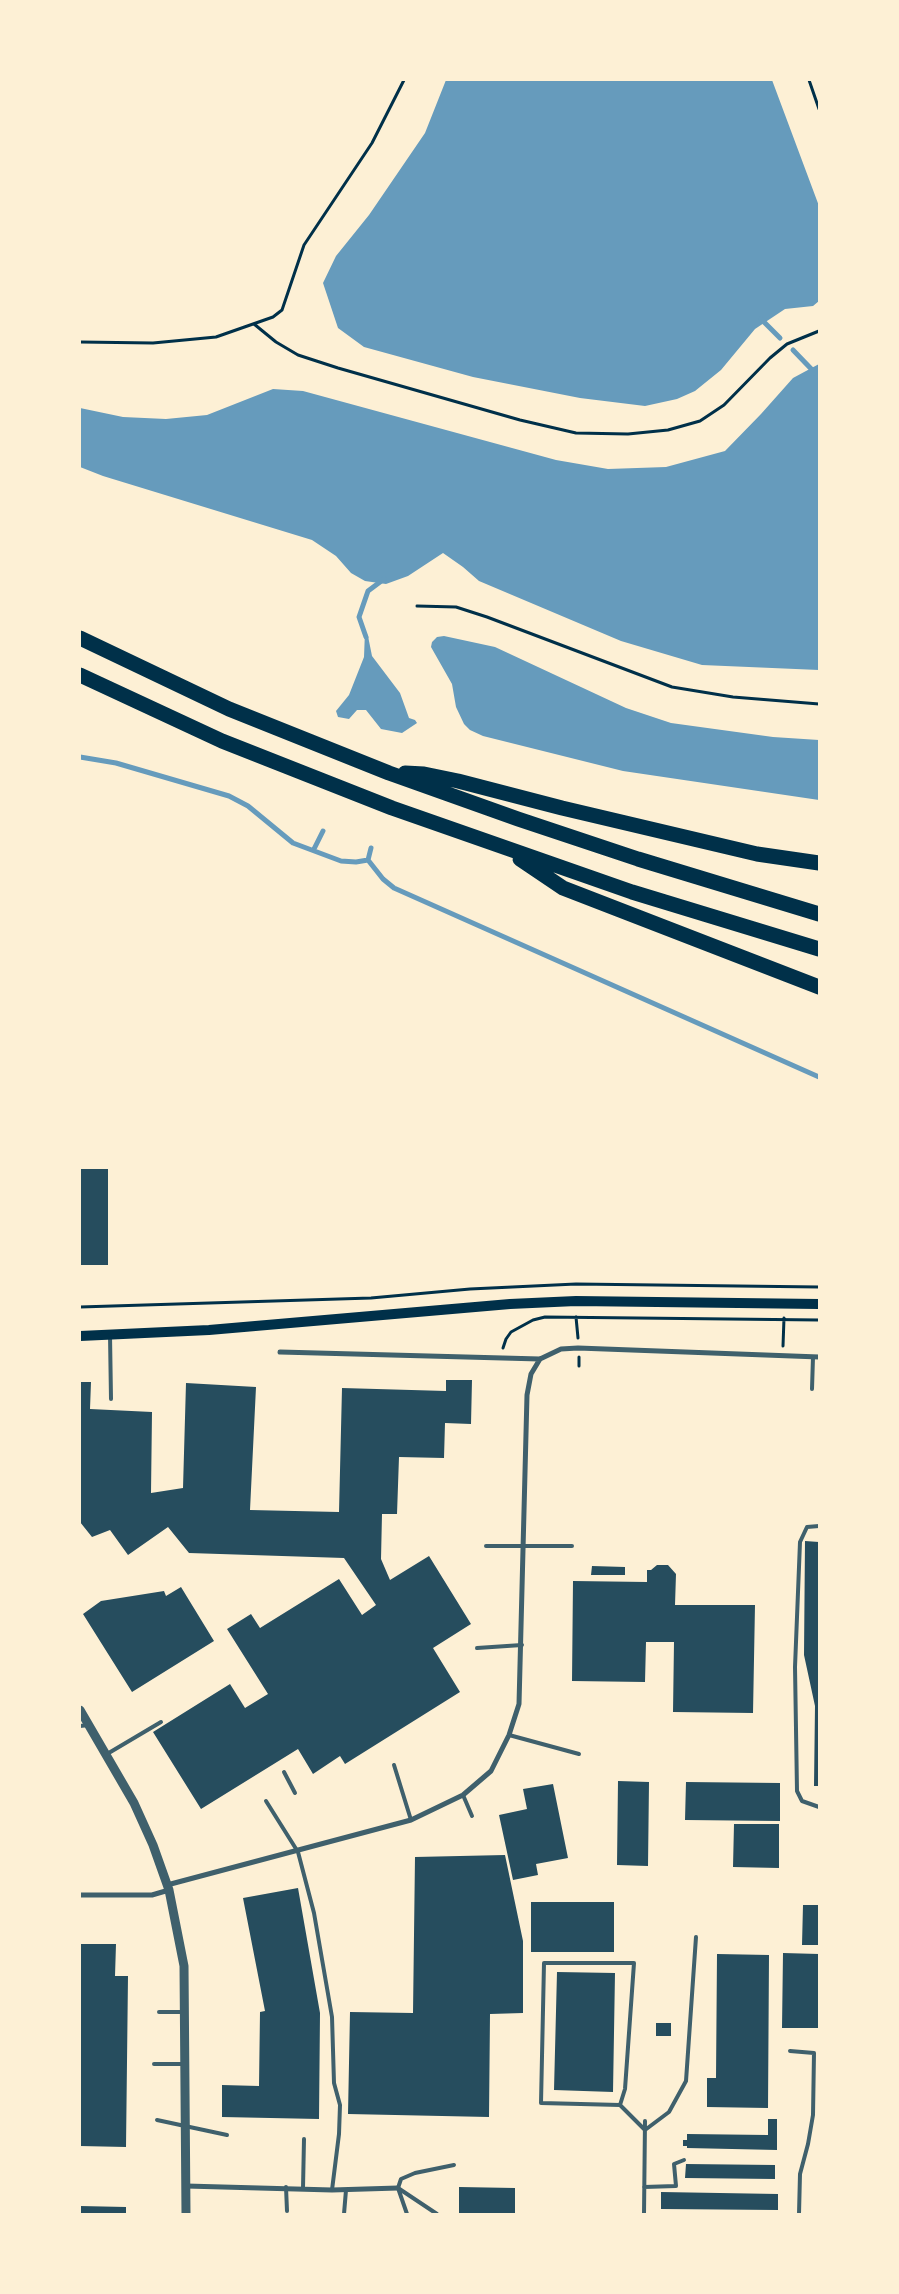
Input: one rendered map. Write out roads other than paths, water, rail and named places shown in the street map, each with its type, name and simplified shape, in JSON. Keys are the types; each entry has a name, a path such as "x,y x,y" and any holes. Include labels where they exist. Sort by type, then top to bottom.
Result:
{"highway":[{"path":"80,638 229,709 389,773 638,859 819,914"},
{"path":"80,675 163,715 286,768 504,849 659,900 819,949"},
{"path":"389,773 424,774 450,779 742,850 819,863"},
{"path":"504,849 563,888 819,987"}],"main road":[{"path":"80,1336 110,1336 283,1324 510,1304 576,1301 819,1304"}],"street":[{"path":"280,1352 540,1359 561,1349 578,1348 816,1357"},
{"path":"80,1895 152,1895 168,1888 411,1820 463,1795 491,1771 509,1735 519,1704 527,1395 531,1374 540,1359"},
{"path":"80,1710 84,1726 107,1754 134,1803 168,1888 184,1966 186,2214"},
{"path":"186,2186 286,2187 332,2190 398,2188"}],"lane":[{"path":"110,1336 111,1399"},
{"path":"812,1389 816,1357"},
{"path":"819,1526 807,1527 800,1542 795,1667 797,1791 802,1801 819,1807"},
{"path":"486,1546 572,1546"},
{"path":"478,1648 522,1645"},
{"path":"107,1754 161,1722"},
{"path":"509,1735 579,1754"},
{"path":"394,1765 411,1820"},
{"path":"284,1772 295,1793"},
{"path":"463,1795 472,1816"},
{"path":"266,1801 298,1852 314,1913 332,2017 334,2083 340,2105 339,2134 332,2190"},
{"path":"645,2130 668,2112 686,2081 696,1937"},
{"path":"620,2105 625,2090 634,1963 544,1962 541,2103 620,2105 645,2130"},
{"path":"160,2012 184,2012"},
{"path":"790,2051 814,2053 813,2115 800,2174 799,2214"},
{"path":"154,2064 185,2064"},
{"path":"813,2115 819,2115"},
{"path":"157,2120 227,2135"},
{"path":"644,2214 645,2121"},
{"path":"303,2188 304,2139"},
{"path":"644,2187 676,2186 674,2164 684,2160"},
{"path":"407,2214 398,2188 401,2179 415,2173 454,2165"},
{"path":"286,2187 287,2211"},
{"path":"398,2188 437,2214"},
{"path":"344,2214 346,2190"}],"water":[{"path":"446,80 772,80 819,206 819,301 813,306 785,309 755,329 721,370 695,391 677,399 645,406 580,398 473,377 364,347 338,328 323,283 336,256 369,215 425,133"},
{"path":"819,364 819,670 702,665 621,641 479,581 443,553 408,576 386,584 365,581 351,573 336,556 312,540 103,476 80,467 80,408 123,417 166,419 207,415 273,389 303,391 556,460 608,469 666,467 725,451 793,378"},
{"path":"365,631 368,636 372,656 400,693 409,718 417,723 402,733 381,729 366,710 357,710 349,719 338,717 336,711 349,695 364,657"},
{"path":"444,636 495,647 626,708 671,723 773,737 819,740 819,800 623,771 483,736 470,730 464,724 456,707 452,684 431,647 432,642 437,637"}],"waterway":[{"path":"761,319 780,338"},
{"path":"793,350 819,377"},
{"path":"366,637 359,617 368,591 384,579"},
{"path":"80,757 116,763 229,796 248,806 293,843 341,861 356,862 368,860"},
{"path":"314,849 323,831"},
{"path":"368,860 371,848"},
{"path":"368,860 383,879 394,888 819,1077"}]}
